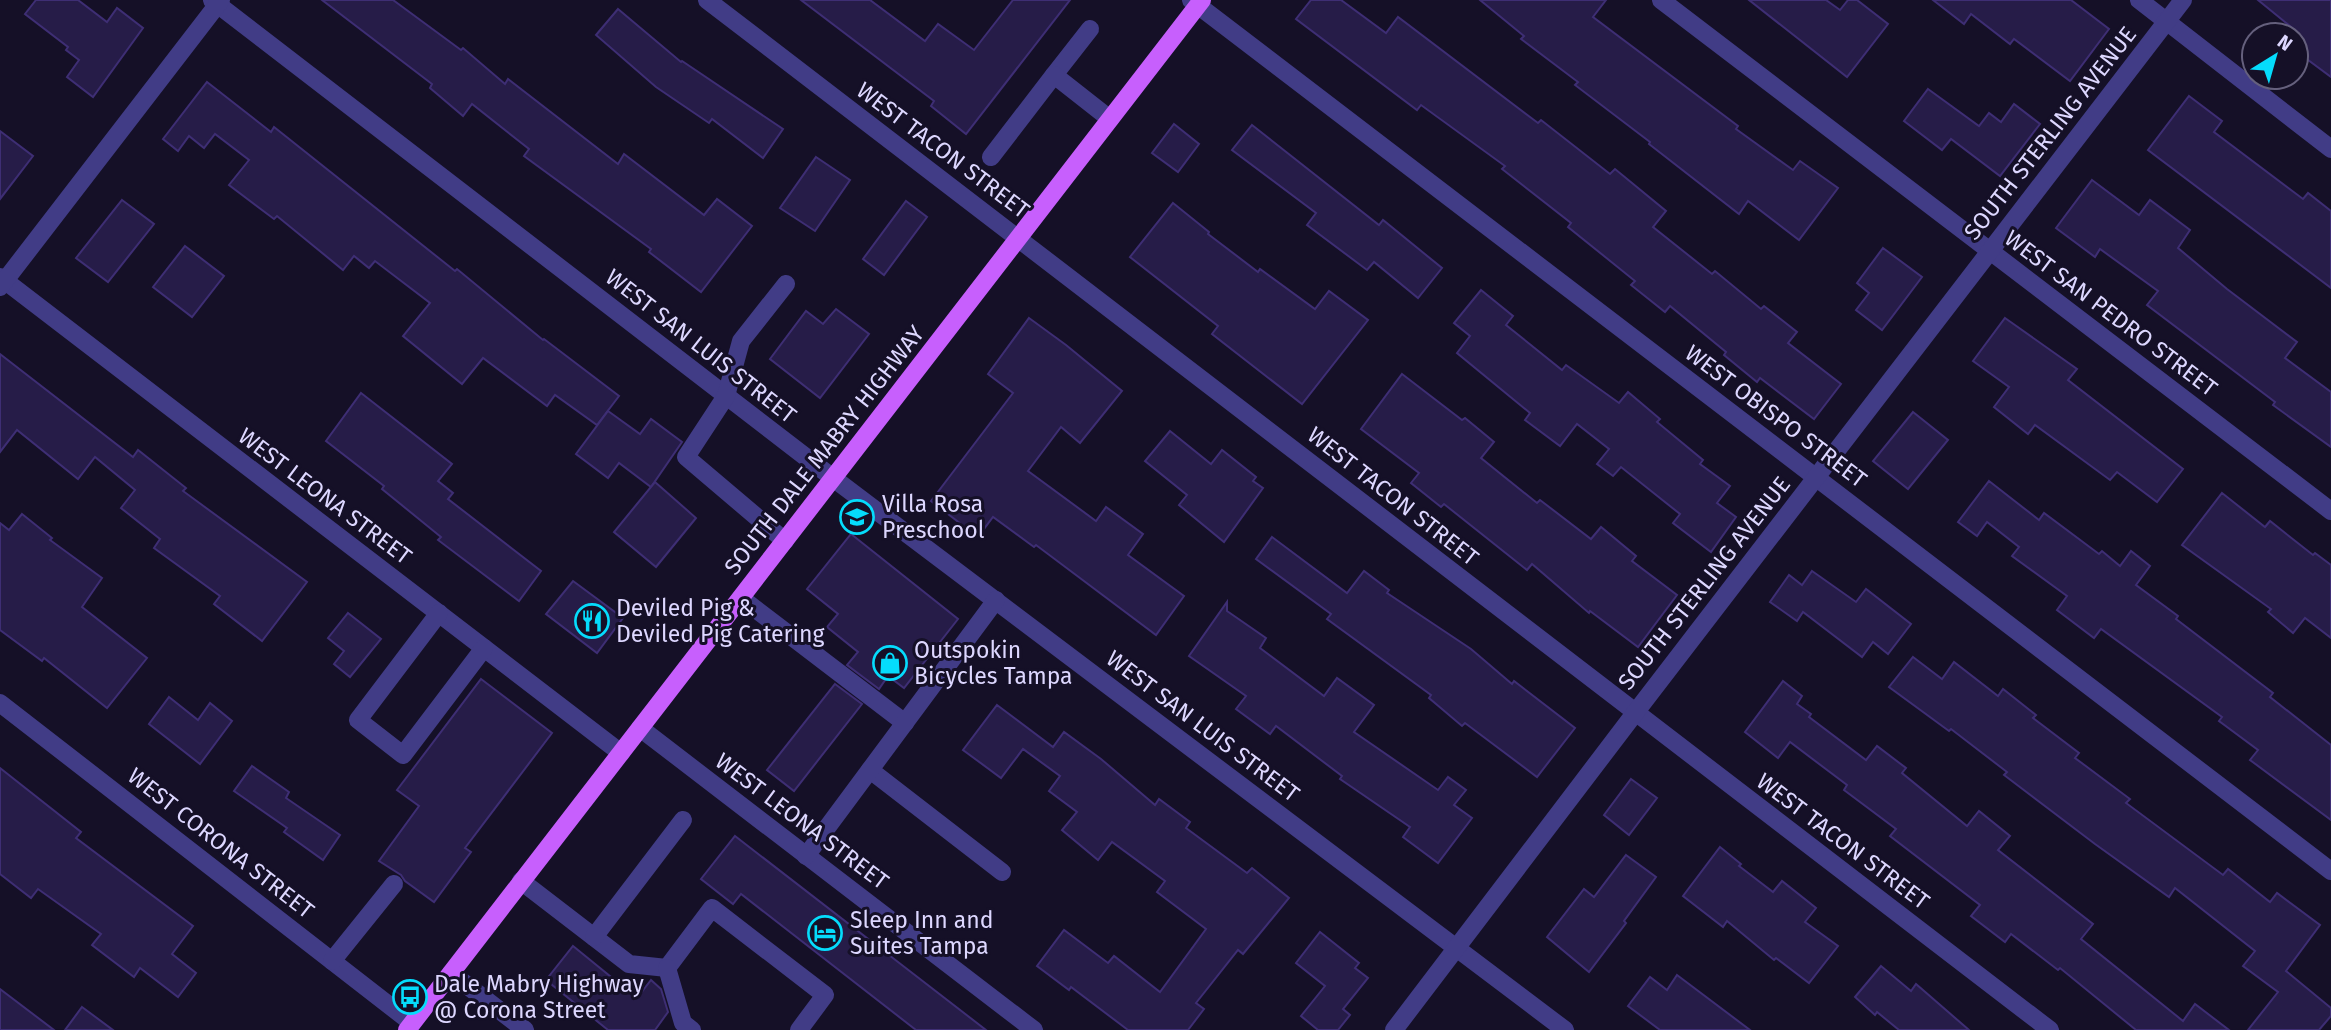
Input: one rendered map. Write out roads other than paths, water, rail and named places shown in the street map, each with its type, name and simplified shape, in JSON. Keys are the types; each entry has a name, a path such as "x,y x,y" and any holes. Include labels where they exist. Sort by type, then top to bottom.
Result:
{"main road":[{"name":"SOUTH DALE MABRY HIGHWAY","path":"410,1026 1111,119 1197,2"}],"street":[{"name":"WEST TACON STREET","path":"706,0 2050,1030"},
{"name":"WEST SAN PEDRO STREET","path":"1661,0 2331,511"},
{"path":"2139,0 2331,149"},
{"name":"SOUTH STERLING AVENUE","path":"1394,1030 2183,0"},
{"path":"2,282 217,1"},
{"name":"WEST SAN LUIS STREET","path":"217,1 833,478 1565,1030"},
{"name":"WEST OBISPO STREET","path":"1197,2 2331,871"},
{"path":"991,157 1090,29"},
{"path":"1054,75 1111,119"},
{"name":"WEST LEONA STREET","path":"2,282 621,753"},
{"path":"785,541 685,457 726,396 741,341 786,284"},
{"path":"741,598 905,723"},
{"path":"806,856 996,600"},
{"path":"439,613 358,720 403,755 484,648"},
{"name":"WEST CORONA STREET","path":"0,703 332,961 410,1026"},
{"name":"WEST LEONA STREET","path":"640,728 1034,1030"},
{"path":"870,770 1002,872"},
{"path":"594,937 683,820"},
{"path":"521,881 629,964 667,968"},
{"path":"332,961 394,884"},
{"path":"667,968 712,908 825,995 799,1030"},
{"path":"667,968 683,1023 692,1030"},
{"path":"451,973 525,1030"}],"place":[{"name":"Villa Rosa Preschool","path":"857,517"},
{"name":"Deviled Pig & Deviled Pig Catering","path":"592,621"},
{"name":"Outspokin Bicycles Tampa","path":"890,663"},
{"name":"Sleep Inn and Suites Tampa","path":"825,933"},
{"name":"Dale Mabry Highway @ Corona Street","path":"410,997"}]}
